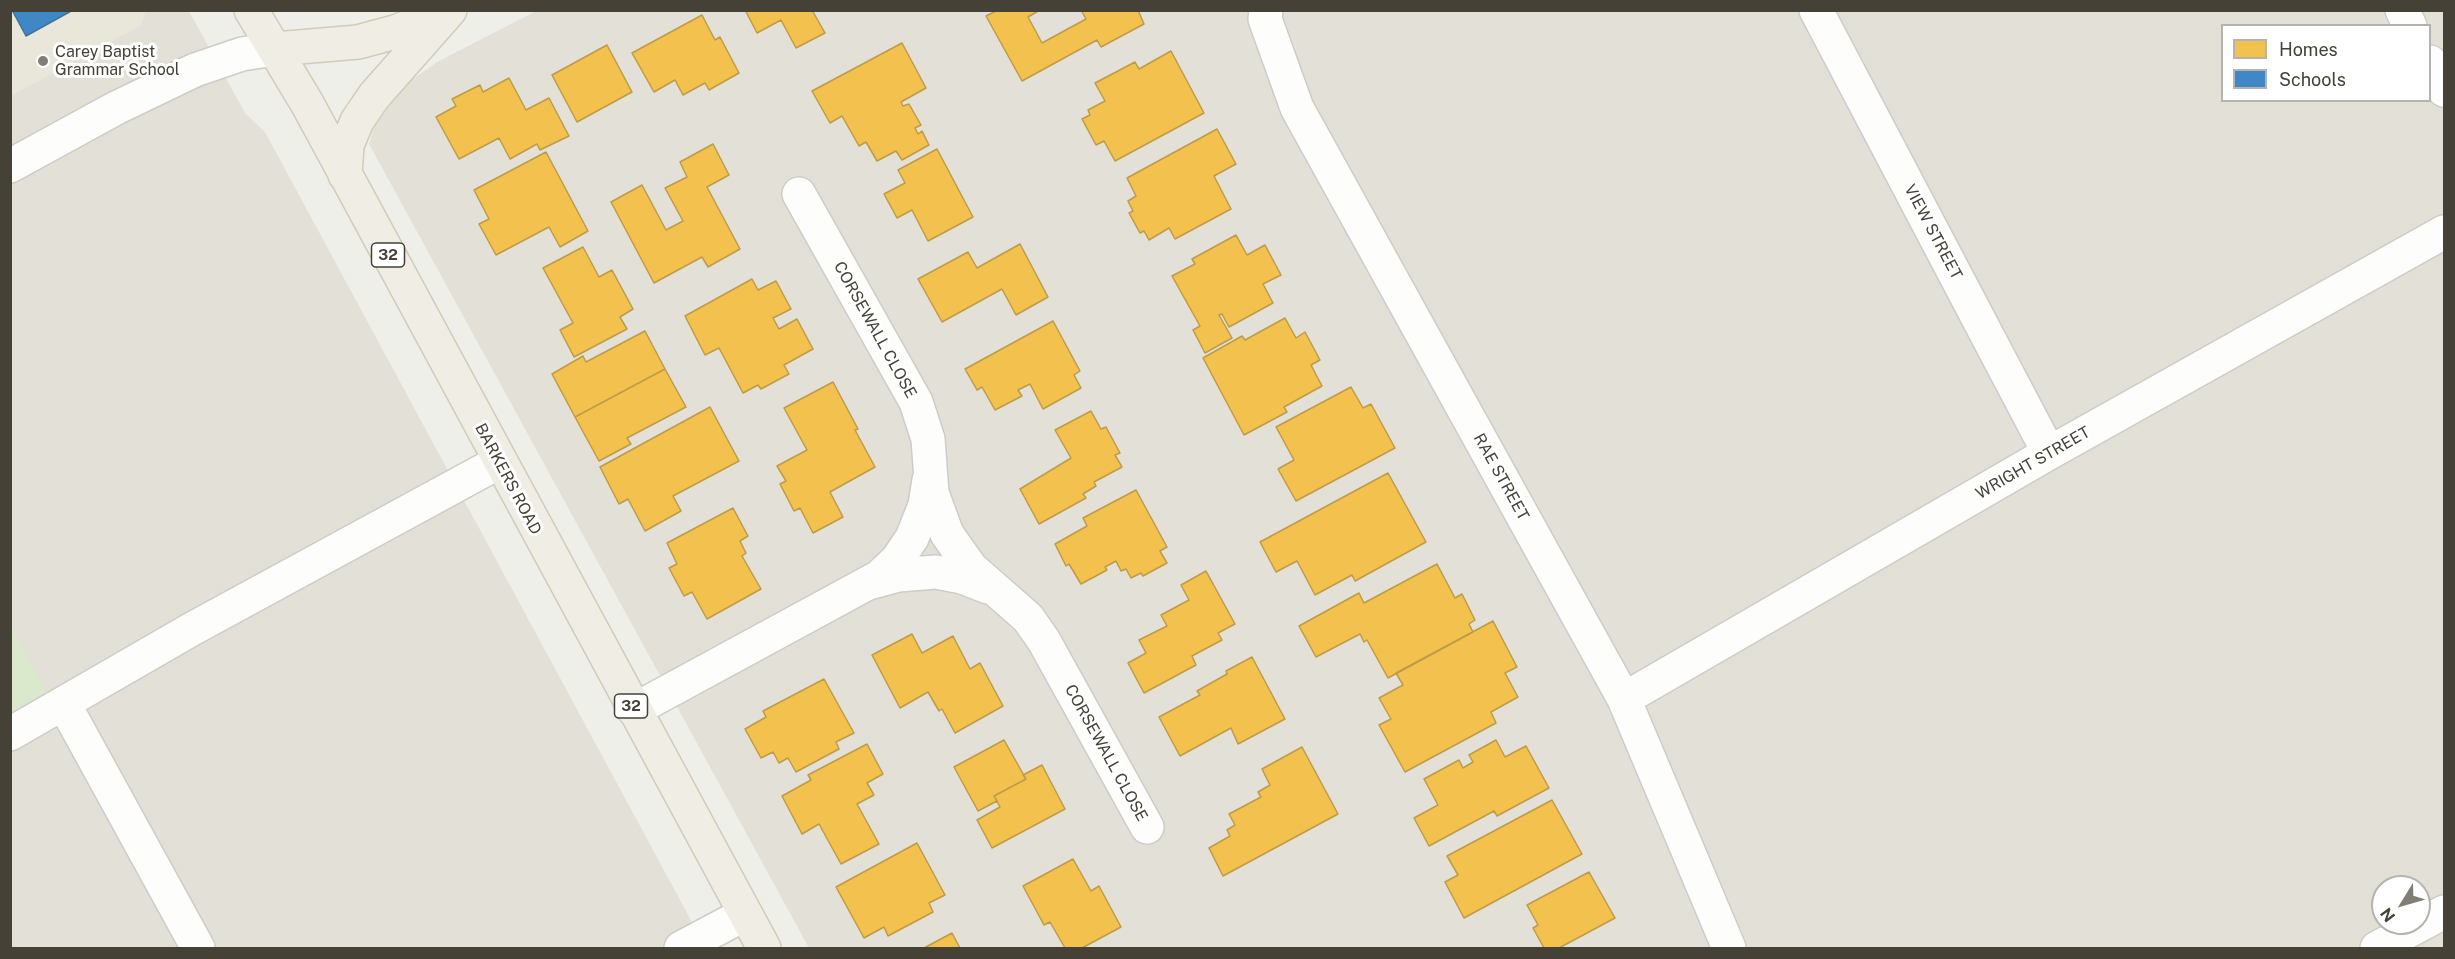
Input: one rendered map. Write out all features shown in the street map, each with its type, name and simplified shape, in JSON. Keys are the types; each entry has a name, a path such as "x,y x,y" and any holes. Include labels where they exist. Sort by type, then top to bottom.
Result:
{"main road":[{"name":"BARKERS ROAD","path":"251,10 308,105 499,462 764,948"},
{"path":"274,49 358,42 395,32 450,10"},
{"path":"345,175 347,145 357,121 374,96 450,10"}],"street":[{"name":"RAE STREET","path":"1266,10 1265,19 1297,108 1624,699 1729,948"},
{"name":"VIEW STREET","path":"1816,10 2049,453"},
{"path":"2402,10 2409,24"},
{"path":"10,166 116,108 195,70 235,56 274,49"},
{"path":"2431,64 2445,90"},
{"name":"CORSEWALL CLOSE","path":"799,194 916,402 928,439 935,504 952,542 971,568 1028,618 1044,641 1148,827"},
{"name":"WRIGHT STREET","path":"1624,699 2049,453 2445,232"},
{"path":"10,734 192,629 499,462"},
{"name":"CORSEWALL CLOSE","path":"871,583 890,567 908,544 925,505 930,473"},
{"name":"CORSEWALL CLOSE","path":"634,710 871,583 898,575 936,572 970,579 1000,594"},
{"path":"64,704 198,948"},
{"path":"2378,948 2445,912"},
{"path":"681,948 745,914"}],"shaded area":[{"path":"10,11 189,11 245,113 265,132 706,948 11,948"},
{"name":"Carey Baptist Grammar School","path":"11,11 146,11 141,25 11,96"},
{"path":"536,11 2444,11 2444,948 809,948 369,144 382,101 437,62"}],"green space":[{"path":"10,626 50,699 10,720"}],"building: Homes":[{"path":"745,10 812,10 825,33 796,48 781,20 757,33"},
{"path":"998,10 1040,10 1028,17 1042,43 1086,19 1081,10 1138,10 1144,24 1101,47 1097,40 1022,81 986,16"},
{"path":"702,15 715,40 720,37 739,73 709,90 705,83 683,95 675,80 654,92 632,53"},
{"path":"902,43 926,88 901,102 903,106 909,104 921,125 915,128 918,134 922,131 929,145 902,160 896,151 877,161 866,142 859,146 842,116 830,123 812,91"},
{"path":"607,45 632,92 577,122 552,75"},
{"path":"1171,51 1204,113 1115,161 1104,141 1096,145 1082,119 1090,115 1088,110 1105,101 1095,83 1135,62 1139,69"},
{"path":"509,78 526,110 549,98 569,136 540,150 537,144 510,159 499,138 459,159 436,117 456,106 452,99 480,85 483,92"},
{"path":"1217,129 1236,164 1214,176 1231,209 1175,239 1169,228 1149,240 1144,231 1140,233 1129,213 1133,211 1128,201 1136,196 1127,178"},
{"path":"713,144 729,175 707,187 740,249 708,267 702,257 654,283 611,202 642,185 666,230 683,221 665,188 687,177 680,162"},
{"path":"937,149 973,217 928,241 912,210 897,218 884,194 905,183 898,170"},
{"path":"546,152 588,231 560,247 549,227 496,255 479,224 489,219 474,190"},
{"path":"1236,235 1247,255 1265,245 1281,275 1263,284 1273,303 1229,327 1222,314 1219,315 1232,338 1205,353 1193,330 1200,326 1172,276 1195,264 1192,259"},
{"path":"1020,244 1048,297 1016,315 1002,289 942,322 918,279 968,252 977,268"},
{"path":"583,247 599,277 612,270 633,309 620,317 627,329 574,357 560,330 573,323 543,268"},
{"path":"752,279 758,290 776,281 791,309 773,318 779,329 797,319 813,349 784,365 789,374 761,389 758,385 743,393 719,348 705,355 685,316"},
{"path":"1285,318 1296,338 1305,332 1320,360 1311,365 1322,386 1284,407 1287,412 1244,435 1203,358 1242,336 1245,340"},
{"path":"1053,321 1080,371 1074,375 1081,388 1043,409 1030,384 1018,390 1022,396 995,410 982,387 977,390 965,369"},
{"path":"645,331 665,369 575,417 552,374 583,356 586,362"},
{"path":"665,369 686,407 627,438 631,444 599,461 575,417"},
{"path":"833,382 875,467 830,492 843,517 813,533 800,508 794,511 780,484 786,481 777,466 807,450 784,408"},
{"path":"1351,387 1363,408 1371,404 1395,448 1296,501 1278,469 1294,460 1276,427"},
{"path":"710,407 739,461 673,496 681,511 645,531 628,499 619,504 600,467"},
{"path":"1091,411 1101,429 1106,427 1120,453 1115,455 1122,467 1094,482 1096,486 1083,494 1086,498 1039,524 1020,489 1071,458 1055,430"},
{"path":"1388,473 1426,542 1355,581 1352,575 1315,595 1297,561 1276,572 1260,542"},
{"path":"1136,490 1167,547 1160,551 1167,563 1143,576 1141,573 1131,578 1126,569 1121,571 1116,561 1105,567 1107,570 1081,584 1069,564 1066,566 1055,544 1087,526 1083,518"},
{"path":"733,508 748,536 740,541 746,553 742,556 761,589 707,619 692,592 684,596 669,568 677,564 667,543"},
{"path":"1437,564 1455,598 1462,594 1475,620 1469,624 1473,632 1388,678 1367,640 1364,642 1360,634 1316,657 1299,626 1359,593 1364,603"},
{"path":"1206,571 1235,624 1218,633 1222,640 1192,656 1196,665 1144,693 1128,663 1146,653 1139,640 1167,626 1161,615 1189,600 1181,585"},
{"path":"1493,621 1517,667 1505,673 1518,697 1491,712 1496,723 1405,772 1379,725 1391,719 1379,698 1403,685 1396,673"},
{"path":"912,634 922,653 953,636 970,669 980,663 1003,706 955,733 942,709 939,711 928,692 900,708 872,655"},
{"path":"1252,657 1285,719 1238,744 1231,728 1180,756 1159,717 1200,695 1197,691"},
{"path":"824,679 854,733 836,742 839,749 796,772 788,758 779,763 773,752 761,758 745,729 766,717 763,711"},
{"path":"1004,740 1026,779 994,796 997,801 978,811 954,767"},
{"path":"1496,740 1505,757 1526,746 1549,788 1497,816 1494,811 1429,846 1414,818 1438,805 1424,779 1459,760 1463,768 1473,762 1469,755"},
{"path":"867,744 883,774 867,783 874,795 857,804 879,844 841,864 819,824 802,834 782,796 811,780 808,775"},
{"path":"1302,747 1338,814 1223,876 1209,848 1230,836 1227,830 1235,825 1229,814 1261,797 1258,792 1270,785 1262,769"},
{"path":"1042,765 1065,809 992,848 977,820 1000,807 994,796 1026,779 1023,775"},
{"path":"1552,800 1582,854 1464,918 1445,882 1458,875 1447,856"},
{"path":"917,843 945,895 929,903 933,912 888,936 884,927 864,938 836,887"},
{"path":"1073,859 1091,891 1099,886 1121,927 1082,948 1065,948 1050,922 1044,925 1023,886"},
{"path":"1589,872 1615,918 1559,948 1544,948 1533,928 1538,925 1527,905"},
{"path":"952,933 960,948 924,948"}],"building: Schools":[{"path":"12,10 73,10 26,36"}],"place":[{"name":"Carey Baptist Grammar School","path":"43,61"}]}
